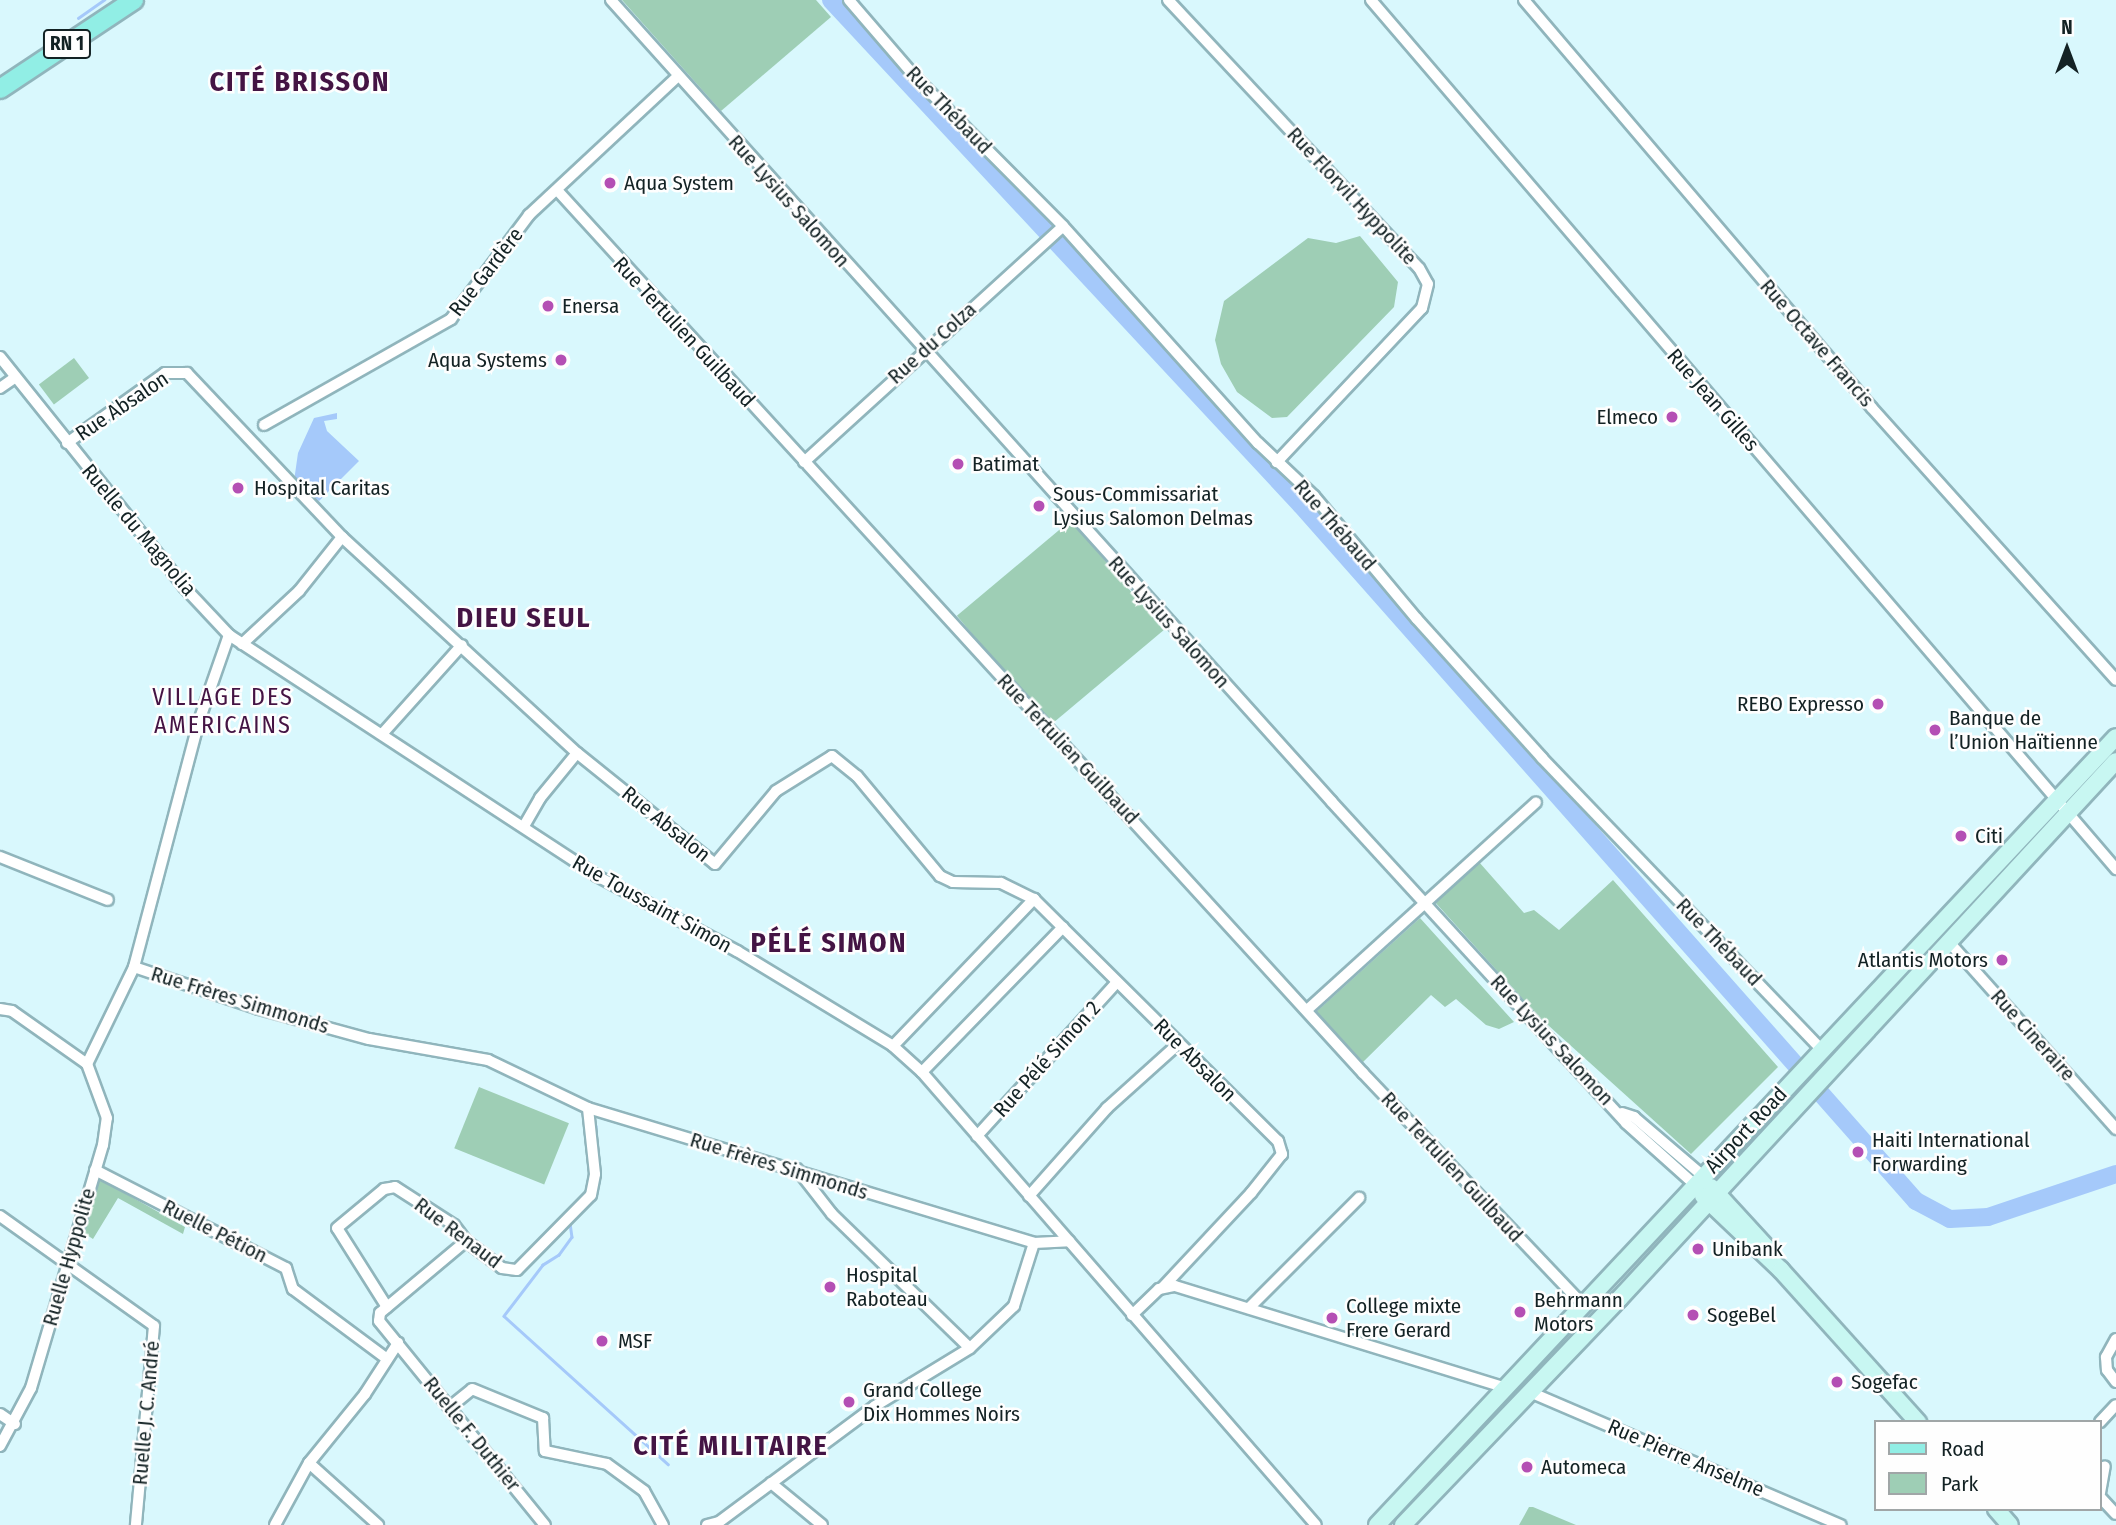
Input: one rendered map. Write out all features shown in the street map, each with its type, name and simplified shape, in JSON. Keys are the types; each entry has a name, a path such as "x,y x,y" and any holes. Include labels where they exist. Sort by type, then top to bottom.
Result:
{"main road":[{"name":"RN 1","path":"0,89 134,0"},
{"name":"Airport Road","path":"1377,1525 2116,737"},
{"name":"Airport Road","path":"1403,1525 1712,1198 2116,761"},
{"path":"1699,1181 1712,1198 1761,1237 1781,1270 1916,1420"},
{"path":"1998,1511 2010,1525"}],"street":[{"name":"Rue Lysius Salomon","path":"611,0 923,350 1424,902 1622,1113 1634,1117 1699,1181"},
{"name":"Rue Thébaud","path":"849,0 917,79 1061,228 1277,462 1314,496 1417,619 1542,758 1820,1052"},
{"name":"Rue Florvil Hyppolite","path":"1168,0 1419,268 1428,284 1422,308 1277,462"},
{"name":"Rue Jean Gilles","path":"1371,0 2055,801 2069,814"},
{"name":"Rue Octave Francis","path":"1524,0 1872,408 2116,680"},
{"name":"Rue Gardère","path":"264,425 451,319 529,215 677,77"},
{"name":"Rue Tertulien Guilbaud","path":"557,190 1307,1010 1583,1305"},
{"name":"Rue du Colza","path":"804,462 923,350 1061,228"},
{"name":"Ruelle du Magnolia","path":"0,357 66,443 229,635"},
{"name":"Rue Absalon","path":"66,443 165,373 187,373 342,537 577,753 715,864 776,791 832,756 857,776 940,876 953,882 1002,883 1034,899 1278,1141 1282,1154 1163,1287"},
{"path":"0,388 16,377"},
{"path":"242,644 299,591 342,537"},
{"path":"0,1009 12,1011 87,1065 134,967 198,724 229,635"},
{"name":"Rue Toussaint Simon","path":"229,635 335,708 383,733 597,876 737,951 893,1046 922,1072 1069,1241"},
{"path":"383,733 462,645"},
{"path":"524,826 540,798 577,753"},
{"path":"1307,1010 1536,802"},
{"path":"2069,814 2116,869"},
{"path":"0,857 108,900"},
{"path":"893,1046 1034,899"},
{"path":"922,1072 1063,927"},
{"name":"Rue Cineraire","path":"1949,942 2116,1129"},
{"name":"Rue Frères Simmonds","path":"134,967 259,1009 369,1039 488,1060 587,1108 797,1169 1034,1243 1069,1241"},
{"name":"Rue Pélé Simon 2","path":"977,1136 1117,982"},
{"path":"1029,1196 1107,1108 1178,1044"},
{"name":"Ruelle Hyppolite","path":"0,1446 15,1424 31,1388 107,1118 87,1065"},
{"name":"Rue Renaud","path":"387,1307 337,1228 384,1189 395,1187 454,1225 466,1241 502,1268 523,1267 591,1195 595,1174 587,1108"},
{"path":"797,1169 832,1214 970,1348"},
{"name":"Ruelle Pétion","path":"94,1170 286,1268 293,1289 386,1358"},
{"path":"1249,1308 1359,1198"},
{"path":"0,1216 65,1265"},
{"path":"387,1307 466,1241"},
{"path":"1069,1241 1317,1525"},
{"path":"707,1525 719,1522 875,1406 970,1348 1014,1306 1034,1243"},
{"name":"Ruelle J. C. André","path":"65,1265 154,1326 136,1525"},
{"path":"1132,1315 1163,1287 1249,1308 1506,1388"},
{"name":"Ruelle F. Duthier","path":"387,1307 379,1321 545,1525"},
{"path":"2116,1339 2106,1364 2116,1382"},
{"path":"275,1525 309,1463 365,1394 398,1343"},
{"path":"450,1407 472,1389 543,1418 545,1451 607,1464 644,1491 663,1525"},
{"name":"Rue Pierre Anselme","path":"1530,1392 1841,1525"},
{"path":"2102,1420 2116,1405"},
{"path":"0,1414 15,1424"},
{"path":"309,1463 378,1525"},
{"path":"2102,1483 2105,1466"},
{"path":"771,1483 822,1525"},
{"path":"2102,1497 2116,1514"}],"green space":[{"path":"622,0 816,0 831,17 721,111"},
{"path":"1360,236 1398,282 1394,307 1287,417 1272,418 1237,392 1221,364 1215,340 1224,301 1308,238 1336,243"},
{"path":"74,358 89,378 54,404 39,384"},
{"path":"1071,520 1164,630 1049,726 957,616"},
{"path":"1479,862 1524,913 1534,910 1559,930 1613,880 1778,1067 1691,1154 1539,1017 1434,901"},
{"path":"1420,918 1514,1022 1499,1029 1486,1025 1456,999 1445,1007 1431,995 1362,1063 1316,1012"},
{"path":"479,1087 569,1123 544,1185 454,1148"},
{"path":"96,1177 185,1227 183,1234 118,1198 93,1239 79,1230"},
{"path":"1529,1507 1533,1507 1576,1525 1519,1525"}],"water":[{"path":"337,413 337,419 324,421 327,431 359,461 319,501 294,481 298,453 314,418"}],"waterway":[{"path":"78,18 104,0"},
{"path":"831,0 1301,505 1916,1201 1950,1219 1988,1217 2116,1174"},
{"path":"596,1126 596,1138"},
{"path":"570,1223 572,1237 559,1255 543,1265 504,1316 668,1464"}],"place":[{"name":"Aqua System","path":"610,183"},
{"name":"Enersa","path":"548,306"},
{"name":"Aqua Systems","path":"561,360"},
{"name":"Elmeco","path":"1672,417"},
{"name":"Batimat","path":"958,464"},
{"name":"Hospital Caritas","path":"238,488"},
{"name":"Sous-Commissariat Lysius Salomon Delmas","path":"1039,506"},
{"name":"REBO Expresso","path":"1878,704"},
{"name":"Banque de l’Union Haïtienne","path":"1935,730"},
{"name":"Citi","path":"1961,836"},
{"name":"Atlantis Motors","path":"2002,960"},
{"name":"Haiti International Forwarding","path":"1858,1152"},
{"name":"Unibank","path":"1698,1249"},
{"name":"Hospital Raboteau","path":"830,1287"},
{"name":"Behrmann Motors","path":"1520,1312"},
{"name":"SogeBel","path":"1693,1315"},
{"name":"College mixte Frere Gerard","path":"1332,1318"},
{"name":"MSF","path":"602,1341"},
{"name":"Sogefac","path":"1837,1382"},
{"name":"Grand College Dix Hommes Noirs","path":"849,1402"},
{"name":"Automeca","path":"1527,1467"}],"district":[{"name":"CITÉ BRISSON","path":"300,82"},
{"name":"DIEU SEUL","path":"524,618"},
{"name":"VILLAGE DES AMERICAINS","path":"223,712"},
{"name":"PÉLÉ SIMON","path":"829,943"},
{"name":"CITÉ MILITAIRE","path":"731,1446"}]}
